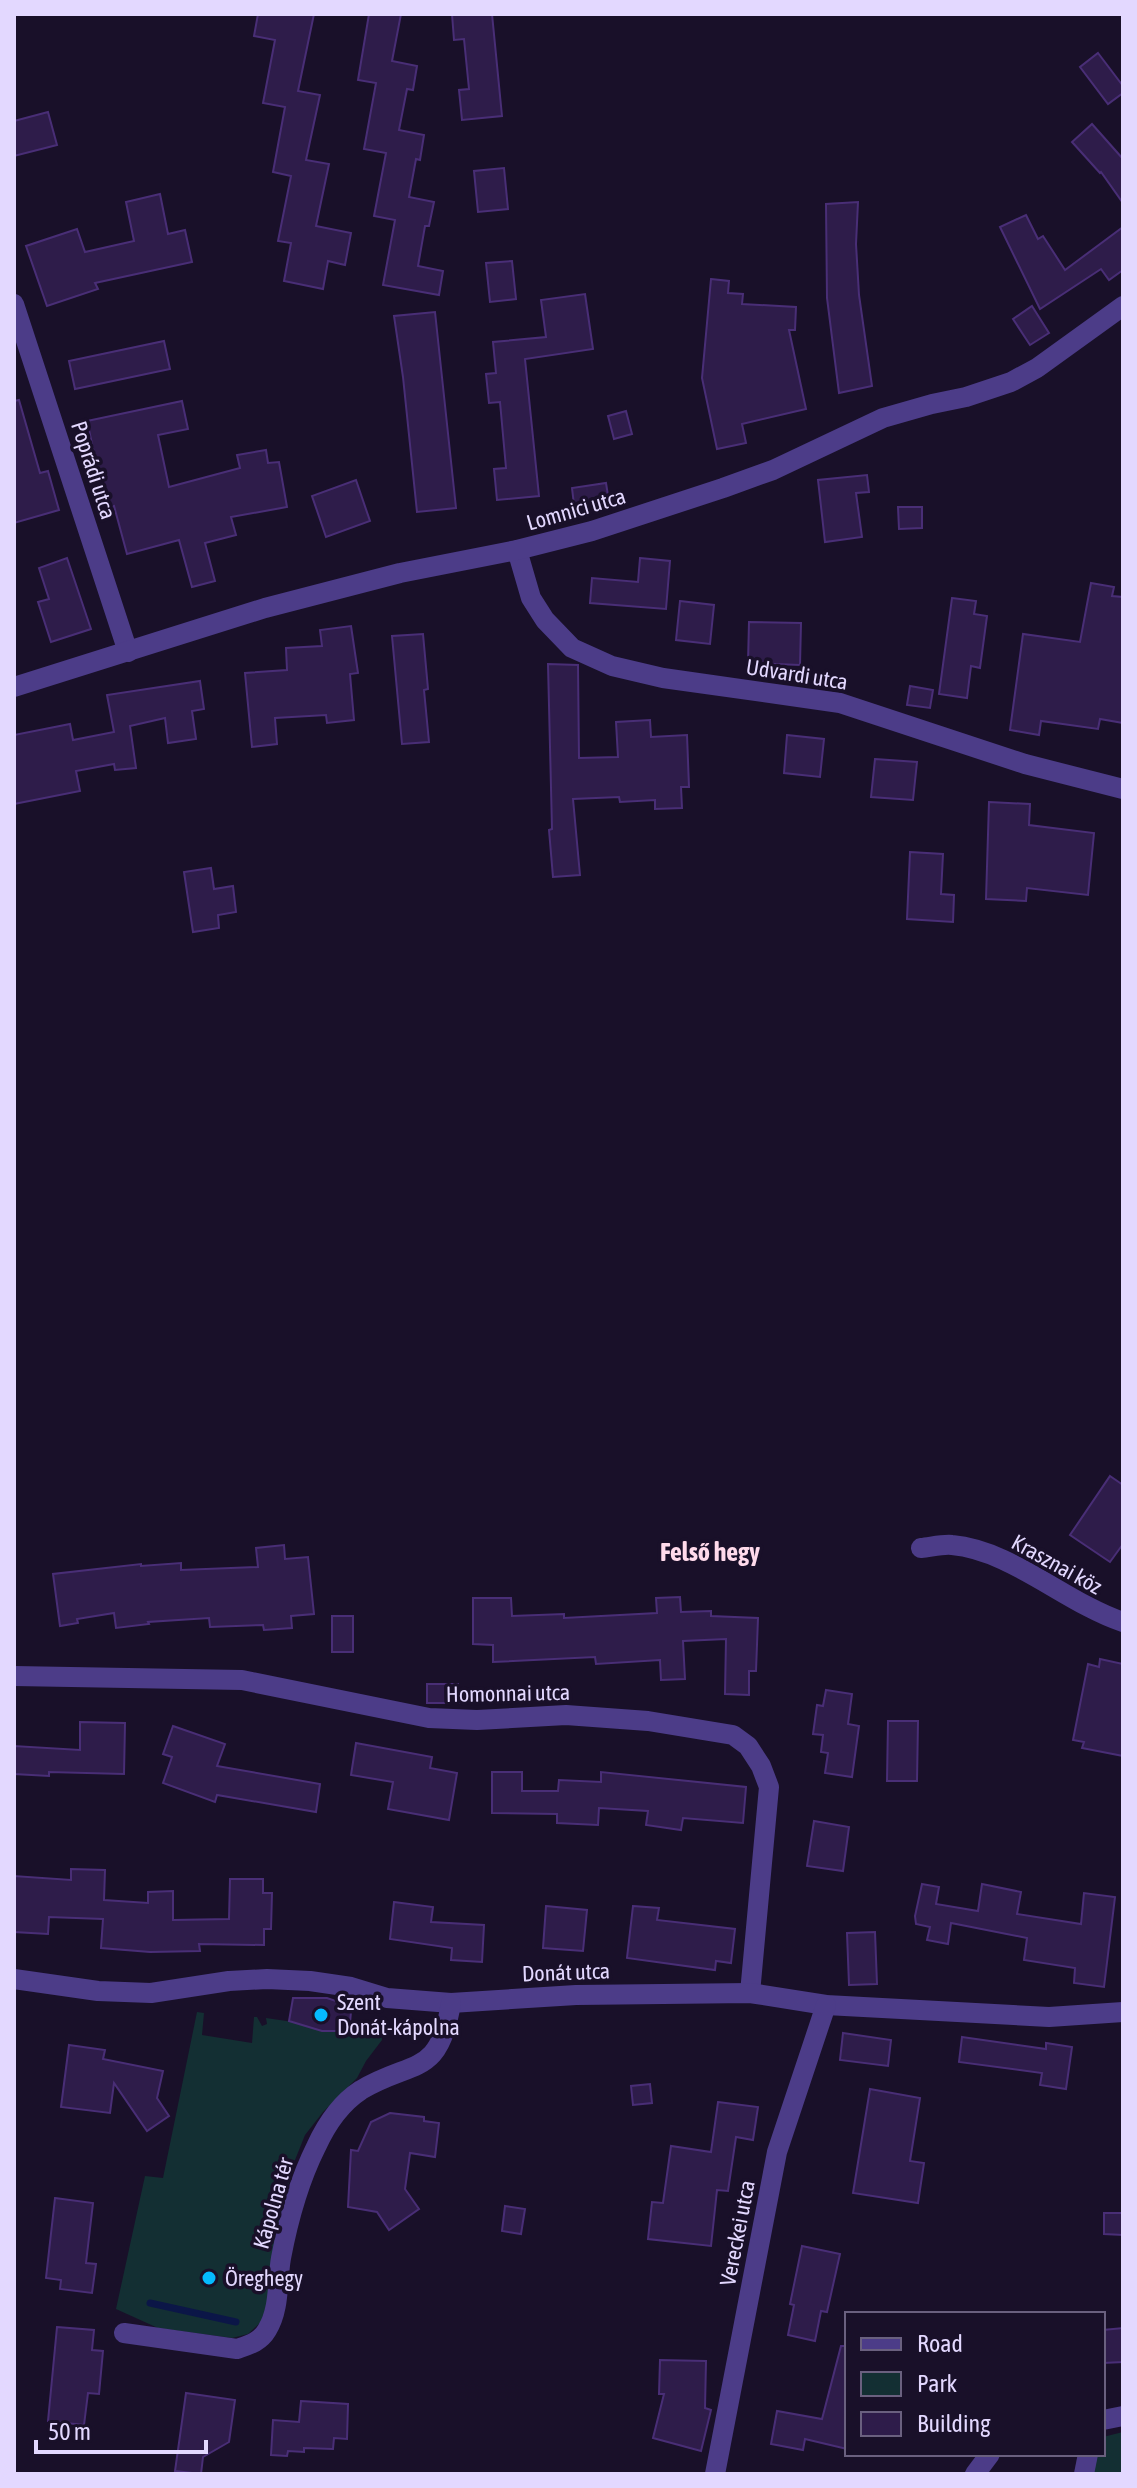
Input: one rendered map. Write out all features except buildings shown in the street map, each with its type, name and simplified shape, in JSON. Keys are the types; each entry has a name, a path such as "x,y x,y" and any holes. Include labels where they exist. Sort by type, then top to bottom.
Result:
{"street":[{"name":"Poprádi utca","path":"14,304 128,652"},
{"name":"Lomnici utca","path":"14,687 265,608 400,573 517,550 592,531 723,488 773,470 883,418 1011,382 1037,368 1123,306"},
{"name":"Udvardi utca","path":"517,550 531,598 545,620 572,648 612,666 663,678 840,703 1025,764 1123,789"},
{"name":"Krasznai köz","path":"921,1548 952,1545 989,1554 1025,1571 1096,1613 1123,1622"},
{"name":"Homonnai utca","path":"14,1676 242,1680 429,1718 477,1720 566,1715 648,1721 733,1735 748,1746 761,1766 769,1787 750,1993"},
{"name":"Donát utca","path":"14,1979 98,1991 151,1993 229,1981 310,1981 351,1987 387,1998 451,2003 576,1995 750,1993 826,2005 1049,2017 1123,2012"},
{"name":"Kápolna tér","path":"124,2333 237,2349 255,2343 267,2332 274,2314 291,2215 315,2149 329,2121 359,2091 415,2068 429,2058 447,2028 451,2003"},
{"name":"Vereckei utca","path":"715,2474 777,2152 826,2005"},
{"path":"975,2474 988,2456"}],"green space":[{"path":"197,2012 204,2013 202,2035 252,2043 254,2017 262,2026 267,2024 266,2018 307,2024 307,2027 325,2031 350,2023 376,2027 381,2032 382,2040 357,2078 305,2135 293,2165 279,2225 266,2309 261,2322 248,2334 232,2338 158,2328 116,2309 145,2176 163,2178"},
{"path":"1123,2432 1123,2474 1087,2474 1093,2456 1105,2456 1105,2436"}],"waterway":[{"path":"150,2303 236,2322"}],"place":[{"name":"Szent Donát-kápolna","path":"321,2015"},
{"name":"Öreghegy","path":"209,2278"}],"district":[{"name":"Felső hegy","path":"710,1552"}]}
